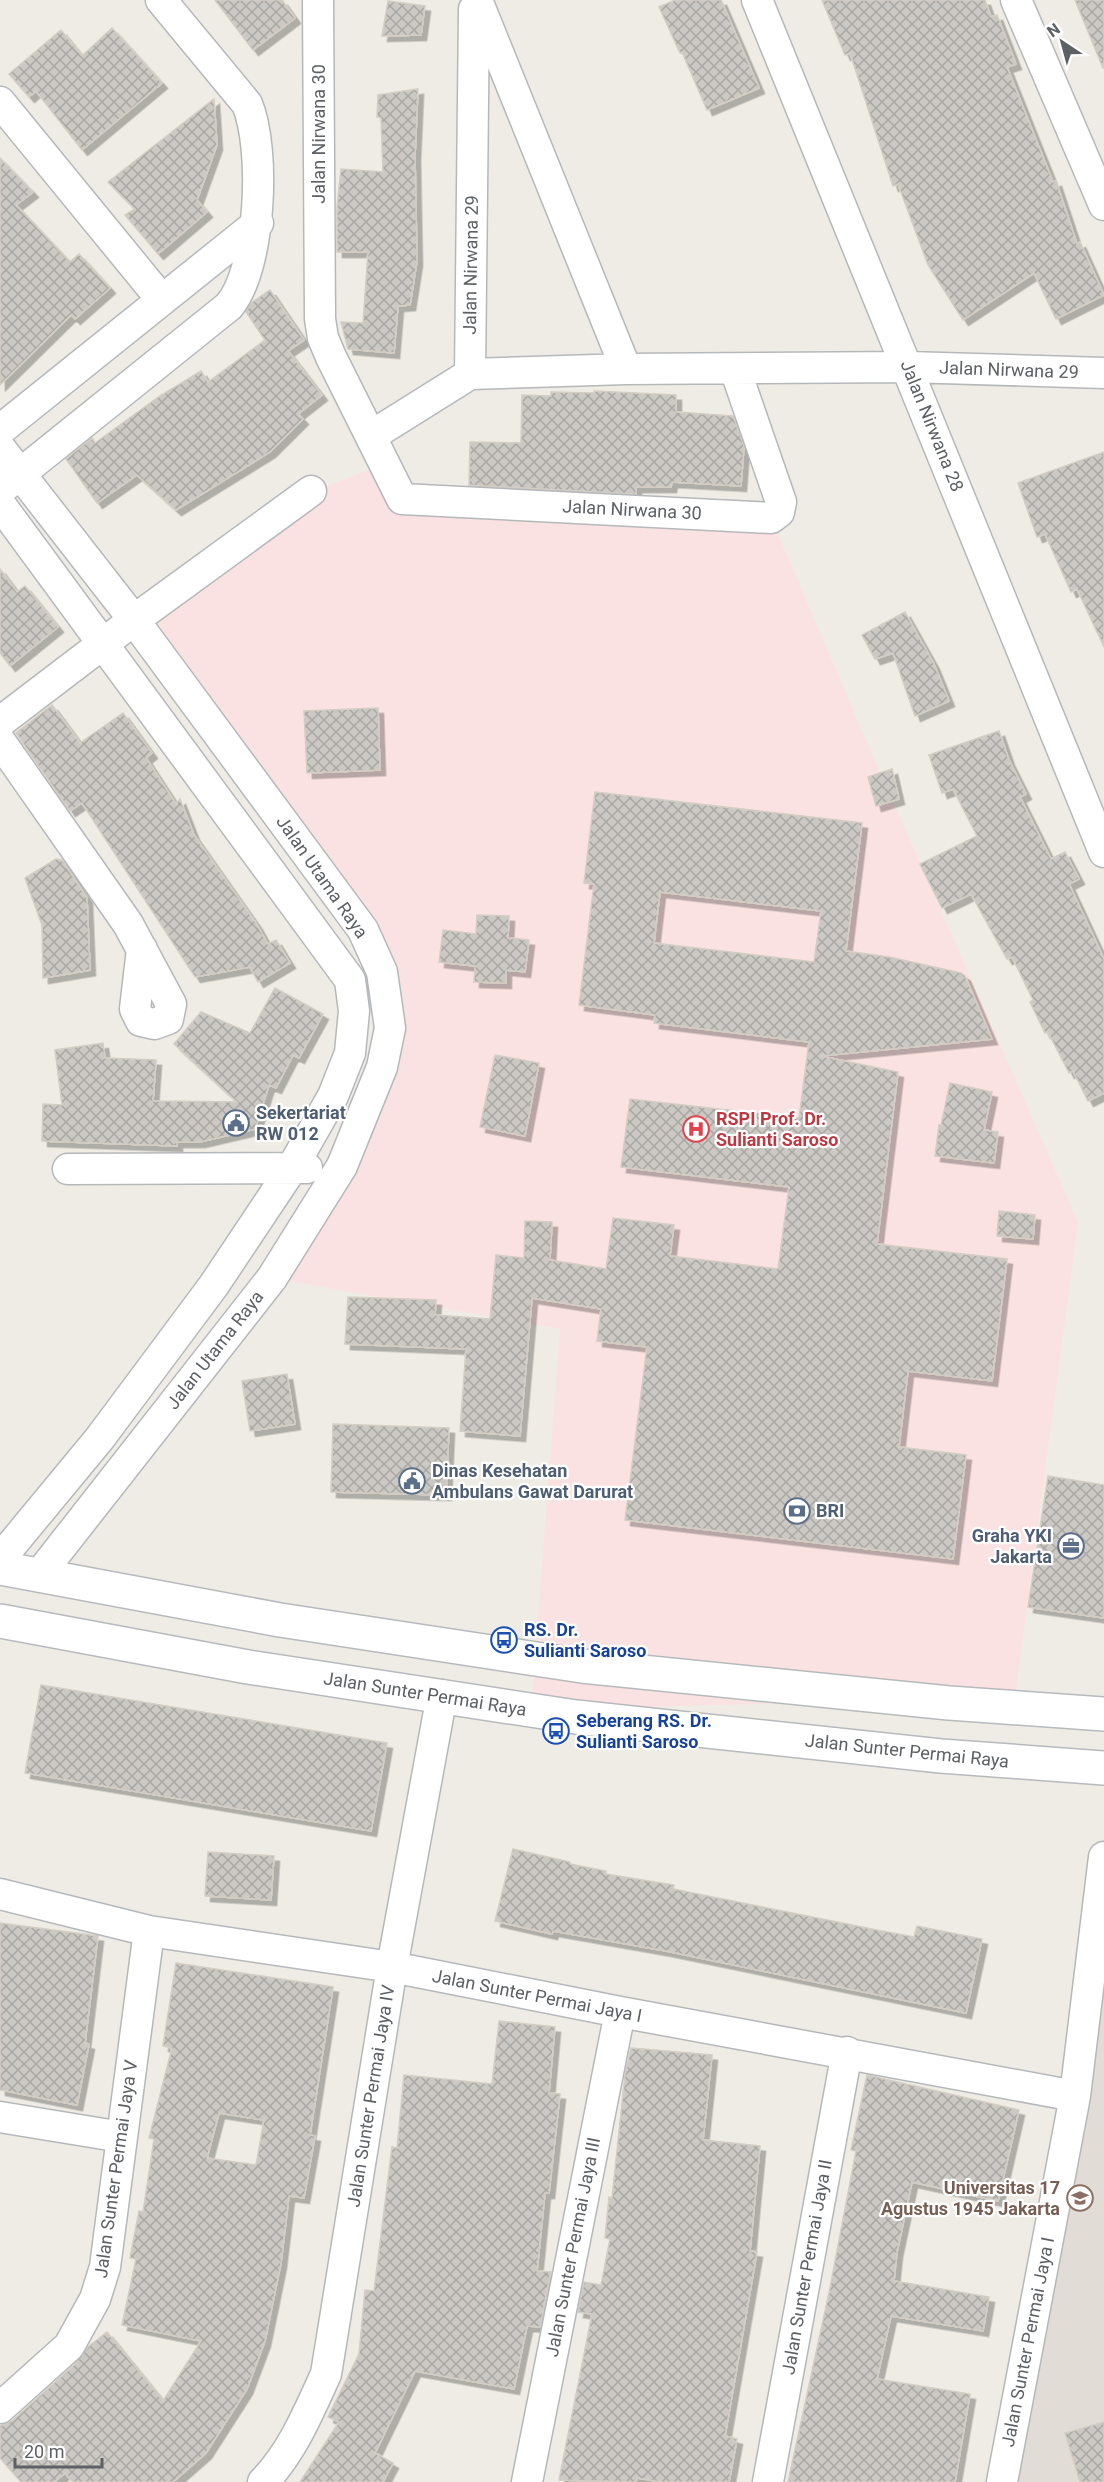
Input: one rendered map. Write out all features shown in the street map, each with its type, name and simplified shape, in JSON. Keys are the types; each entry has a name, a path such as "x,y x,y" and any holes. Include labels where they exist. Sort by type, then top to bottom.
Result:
{"street":[{"path":"10,482 229,306 239,295 258,223 256,138 250,112 247,104 161,0"},
{"name":"Jalan Nirwana 30","path":"318,0 320,319 323,338 402,499 771,518 779,512 782,502 735,369"},
{"name":"Jalan Nirwana 29","path":"476,0 626,369"},
{"name":"Jalan Nirwana 29","path":"476,0 470,374 626,369 908,367 1104,373"},
{"name":"Jalan Nirwana 28","path":"757,0 1104,852"},
{"path":"1016,0 1104,205"},
{"path":"0,102 162,300"},
{"path":"0,430 258,223"},
{"path":"371,436 470,374"},
{"name":"Jalan Utama Raya","path":"0,448 10,482 134,620 363,930 382,972 390,1028 382,1067 342,1166 272,1278 39,1575"},
{"path":"0,722 134,620 311,491"},
{"name":"Jalan Utama Raya","path":"0,504 105,643 351,980 354,1011 350,1053 333,1095 292,1168 214,1285 100,1438 0,1559"},
{"path":"0,741 128,924 142,949"},
{"path":"68,1169 342,1166"},
{"path":"0,1568 269,1618 582,1666 949,1703 1104,1714"},
{"name":"Jalan Sunter Permai Raya","path":"0,1621 248,1667 587,1718 941,1756 1104,1768"},
{"name":"Jalan Sunter Permai Jaya IV","path":"263,2482 273,2472 302,2425 326,2374 392,1967 442,1695"},
{"name":"Jalan Sunter Permai Jaya I","path":"1002,2482 1075,2096 1104,1857"},
{"name":"Jalan Sunter Permai Jaya I","path":"0,1894 149,1930 392,1967 620,2012 847,2052 1075,2096"},
{"name":"Jalan Sunter Permai Jaya V","path":"0,2408 69,2346 95,2299 105,2267 149,1930"},
{"name":"Jalan Sunter Permai Jaya III","path":"527,2482 620,2012"},
{"name":"Jalan Sunter Permai Jaya II","path":"768,2482 847,2052"},
{"path":"0,2117 122,2137"}],"shaded area":[{"name":"RSPI Prof. Dr. Sulianti Saroso","path":"385,464 402,499 771,518 1078,1222 1015,1697 531,1710 560,1329 272,1278 382,1067 382,972 134,620 314,491"},
{"name":"Universitas 17 Agustus 1945 Jakarta","path":"1104,1844 1104,2482 1002,2482"}],"building":[{"path":"215,0 282,0 295,18 253,50"},
{"path":"675,0 721,0 759,88 707,110 682,52 680,53 659,7"},
{"path":"822,0 985,0 991,17 997,15 1016,64 1007,67 1053,182 1056,181 1077,244 1080,242 1104,295 1056,319 1034,273 963,320 928,265 898,184 893,186 850,53 845,55"},
{"path":"1075,0 1104,0 1104,68 1103,68"},
{"path":"388,1 425,6 421,35 382,36"},
{"path":"112,28 162,83 82,150 36,91 29,97 9,74 61,30 82,56"},
{"path":"418,89 415,156 417,261 410,305 398,306 394,353 348,349 341,322 363,323 368,252 337,252 337,207 341,169 383,172 381,118 377,117 378,95"},
{"path":"214,99 217,145 197,200 207,212 158,254 125,215 135,209 108,182"},
{"path":"0,158 33,192 16,205 70,262 79,254 110,288 75,319 71,315 0,385"},
{"path":"270,290 304,340 288,351 322,395 298,414 303,419 270,452 176,510 137,475 97,503 66,459 92,438 95,443 160,396 201,371 208,382 265,340 246,312 251,303"},
{"path":"594,391 676,395 676,412 733,416 744,446 741,486 672,482 671,487 636,487 636,494 469,485 470,442 521,443 522,395 551,396 551,392 594,393"},
{"path":"1104,452 1104,647 1077,589 1071,592 1045,534 1037,537 1018,483"},
{"path":"0,569 17,592 25,586 58,627 10,666 0,653"},
{"path":"905,612 934,664 949,701 915,716 893,653 875,659 862,635"},
{"path":"52,705 80,743 123,713 152,753 146,758 176,804 180,799 194,835 256,923 268,944 276,940 290,963 258,982 250,967 195,977 82,803 70,811 16,733"},
{"path":"378,708 380,770 307,773 304,711"},
{"path":"999,731 1009,760 1026,794 1020,797 1051,859 1065,852 1079,879 1069,884 1104,959 1104,1093 1088,1101 1073,1071 1069,1073 1048,1032 1045,1033 1030,1002 1033,1000 1012,957 1007,959 971,894 942,908 920,864 977,836 953,789 942,793 929,755"},
{"path":"892,769 899,799 876,806 868,777"},
{"path":"595,792 862,823 846,951 889,957 961,973 965,976 992,1039 821,1056 898,1072 877,1244 1007,1259 992,1381 908,1371 899,1447 966,1455 953,1559 625,1520 647,1347 597,1341 601,1309 532,1298 520,1436 460,1431 466,1349 345,1344 348,1297 436,1300 435,1315 490,1319 496,1255 524,1258 525,1221 552,1222 550,1260 606,1269 613,1218 674,1225 670,1256 778,1269 789,1187 621,1167 630,1099 799,1118 809,1042 654,1023 655,1015 579,1005 594,884 584,883","holes":["660,892 821,911 814,962 654,943"]},
{"path":"56,859 62,860 87,898 90,970 43,978 42,925 25,878"},
{"path":"477,915 509,916 508,938 529,940 525,972 506,970 506,983 474,982 475,966 439,962 443,930 476,934"},
{"path":"275,988 323,1014 299,1058 293,1055 276,1088 269,1085 255,1129 200,1142 177,1142 177,1146 42,1141 43,1104 62,1105 55,1050 103,1043 105,1058 156,1060 153,1101 237,1102 174,1044 201,1012 250,1033"},
{"path":"495,1055 539,1063 525,1136 480,1127"},
{"path":"950,1083 992,1092 984,1130 998,1132 994,1163 935,1156 939,1125 941,1125"},
{"path":"999,1211 1035,1215 1033,1239 997,1236"},
{"path":"287,1374 295,1424 250,1431 242,1381"},
{"path":"333,1424 449,1428 446,1495 331,1492"},
{"name":"Graha YKI Jakarta","path":"1048,1476 1104,1485 1104,1618 1028,1607"},
{"path":"41,1685 387,1743 371,1831 25,1773"},
{"path":"513,1849 606,1871 606,1874 674,1885 673,1889 877,1930 914,1937 917,1926 982,1939 966,2013 666,1951 553,1931 552,1934 495,1921"},
{"path":"208,1852 274,1856 271,1900 205,1896"},
{"path":"0,1923 98,1936 85,2043 89,2044 77,2105 0,2090"},
{"path":"176,1963 333,1987 310,2135 315,2136 304,2198 289,2196 281,2263 265,2341 247,2389 206,2453 173,2482 73,2482 65,2473 54,2482 21,2482 0,2458 0,2426 12,2421 74,2365 88,2347 107,2332 163,2401 201,2341 122,2325 136,2259 130,2258 139,2211 143,2212 154,2139 149,2138 172,2048 163,2046","holes":["219,2113 264,2120 256,2165 207,2158"]},
{"path":"499,2021 555,2027 549,2093 560,2094 549,2193 545,2193 537,2271 551,2272 540,2327 527,2326 514,2389 415,2371 375,2453 393,2463 383,2482 300,2482 339,2422 328,2417 359,2354 365,2290 374,2291 392,2147 397,2148 404,2075 492,2084"},
{"path":"631,2048 712,2055 703,2140 760,2146 750,2251 757,2252 725,2436 737,2439 729,2482 661,2482 637,2478 636,2482 559,2480 592,2314 578,2312 584,2282 601,2285 610,2239 605,2238 609,2197 612,2198 625,2075"},
{"path":"867,2075 1019,2110 998,2201 912,2182 897,2252 894,2281 989,2297 983,2331 891,2316 877,2379 970,2394 955,2482 788,2482 829,2293 856,2151 851,2150"},
{"path":"1104,2422 1104,2482 1080,2482 1065,2433"}],"place":[{"name":"Sekertariat RW 012","path":"236,1123"},
{"name":"RSPI Prof. Dr. Sulianti Saroso","path":"696,1129"},
{"name":"Dinas Kesehatan Ambulans Gawat Darurat","path":"412,1481"},
{"name":"BRI","path":"797,1511"},
{"name":"Graha YKI Jakarta","path":"1071,1546"},
{"name":"RS. Dr. Sulianti Saroso","path":"504,1640"},
{"name":"Seberang RS. Dr. Sulianti Saroso","path":"556,1731"},
{"name":"Universitas 17 Agustus 1945 Jakarta","path":"1080,2198"}]}
